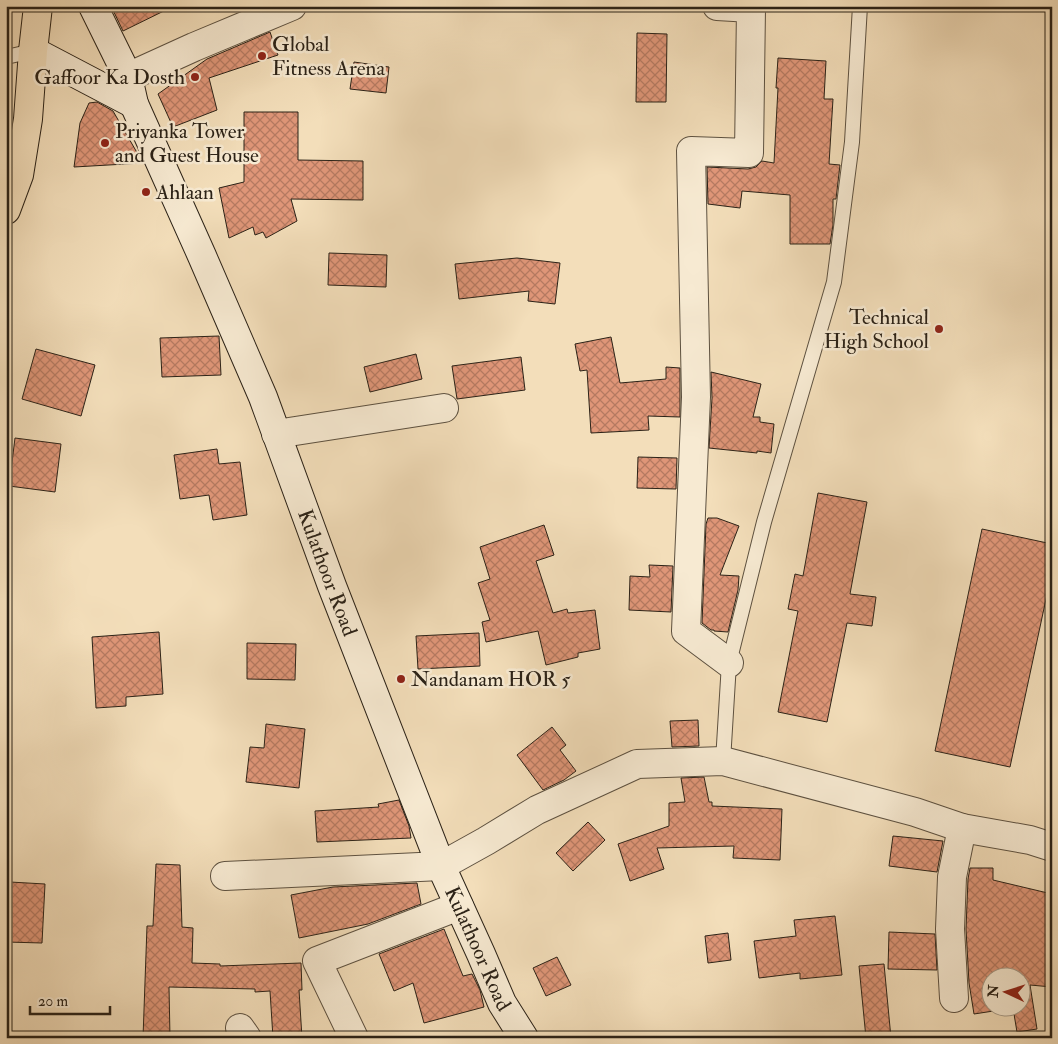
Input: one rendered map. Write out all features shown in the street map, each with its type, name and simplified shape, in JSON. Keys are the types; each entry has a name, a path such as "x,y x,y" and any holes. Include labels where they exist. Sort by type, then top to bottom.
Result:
{"main road":[{"path":"6,210 20,175 28,120 38,6"}],"street":[{"name":"Kulathoor Road","path":"93,6 128,77 134,104 263,397 332,586 441,866 482,954 502,1003 524,1038"},
{"path":"128,77 292,6"},
{"path":"717,6 751,8 749,154 691,151 696,397 686,631 729,664"},
{"path":"33,52 134,104"},
{"path":"276,434 444,408"},
{"path":"225,876 441,866 536,810 637,764 723,761 915,812 962,828 1030,840 1052,846"},
{"path":"954,998 950,929 952,877 962,828"},
{"path":"354,1038 317,961 459,906"}],"lane":[{"path":"723,761 729,664 764,522 834,282 852,142 860,6"},
{"path":"6,57 33,52"}],"building":[{"path":"111,6 174,6 123,31"},
{"path":"270,32 278,55 209,78 217,110 173,127 158,94 207,59"},
{"path":"637,33 667,34 666,102 636,102"},
{"path":"778,58 826,61 824,99 833,99 829,164 840,165 836,199 833,199 833,225 830,244 790,244 790,195 742,191 740,208 708,204 707,167 748,169 756,167 762,161 774,163"},
{"path":"354,62 389,67 386,93 350,89"},
{"name":"Priyanka Tower and Guest House","path":"97,102 113,111 143,163 74,167 80,123 89,103"},
{"path":"244,112 298,112 298,160 363,161 363,200 291,199 297,221 266,238 263,232 255,235 253,227 229,238 219,188 244,182"},
{"path":"329,253 387,255 386,287 328,285"},
{"path":"517,258 560,263 555,304 528,301 529,291 459,299 455,264"},
{"path":"219,336 221,375 162,377 160,338"},
{"path":"611,337 620,383 666,379 666,367 680,368 680,417 648,416 649,430 591,433 587,370 580,371 575,344"},
{"path":"36,349 95,365 81,416 22,399"},
{"path":"416,354 422,379 370,392 364,367"},
{"path":"521,357 525,390 457,399 452,366"},
{"path":"711,372 761,384 753,417 760,417 760,422 774,424 771,453 709,448 712,398"},
{"path":"15,438 61,444 55,492 9,486"},
{"path":"217,449 219,464 240,462 247,515 213,520 209,495 180,499 174,455"},
{"path":"638,457 677,458 676,489 637,488"},
{"path":"818,493 867,502 850,594 876,597 872,626 847,623 827,722 778,712 798,611 788,609 795,574 803,576"},
{"path":"708,518 717,518 739,526 720,575 739,576 738,590 728,632 711,630 702,623 706,524"},
{"path":"544,525 554,555 536,561 553,613 567,609 568,613 595,610 600,649 578,653 578,657 546,665 538,631 486,642 482,622 490,620 478,583 490,579 480,547"},
{"path":"982,529 1052,544 1052,571 1010,767 935,751"},
{"path":"649,565 673,566 671,612 629,610 630,576 650,577"},
{"path":"159,632 163,694 126,697 126,706 96,708 92,637"},
{"path":"479,633 480,666 418,669 416,636"},
{"path":"247,643 296,644 295,680 247,679"},
{"path":"698,720 699,746 672,747 670,721"},
{"path":"266,724 305,729 299,788 246,782 250,747 264,748"},
{"path":"552,727 566,745 560,750 576,771 564,780 543,790 517,755"},
{"path":"704,777 709,802 712,802 712,806 782,809 780,860 733,858 734,846 657,848 664,869 630,881 618,844 669,826 669,803 685,802 681,778"},
{"path":"399,800 409,826 411,838 317,842 315,811 379,807 378,804"},
{"path":"588,822 605,840 573,871 556,853"},
{"path":"893,836 943,841 937,872 889,866"},
{"path":"156,864 180,865 182,927 193,928 192,963 220,964 220,966 301,963 302,990 299,990 302,1038 273,1038 270,991 255,992 255,989 169,987 170,1038 143,1038 147,926 153,926"},
{"path":"970,868 993,868 993,880 1052,894 1052,987 1030,985 1030,966 980,966 980,1013 974,1014 969,983 966,929"},
{"path":"10,882 45,884 42,943 6,942"},
{"path":"417,883 421,904 368,924 299,938 291,895 333,887"},
{"path":"835,916 842,975 800,979 800,973 759,978 754,941 796,936 794,920"},
{"path":"444,929 463,976 472,974 480,990 484,1007 424,1023 413,983 394,991 379,954"},
{"path":"889,932 935,934 937,970 888,969"},
{"path":"728,933 731,960 708,963 705,936"},
{"path":"557,957 571,985 546,996 533,968"},
{"path":"884,964 891,1038 866,1038 859,966"},
{"path":"1030,985 1037,1029 1017,1032 1014,1016 1030,1016"}],"place":[{"name":"Global Fitness Arena","path":"262,56"},
{"name":"Gaffoor Ka Dosth","path":"195,77"},
{"name":"Priyanka Tower and Guest House","path":"105,143"},
{"name":"Ahlaan","path":"146,192"},
{"name":"Technical High School","path":"939,329"},
{"name":"Nandanam HOR 5","path":"401,679"}]}
